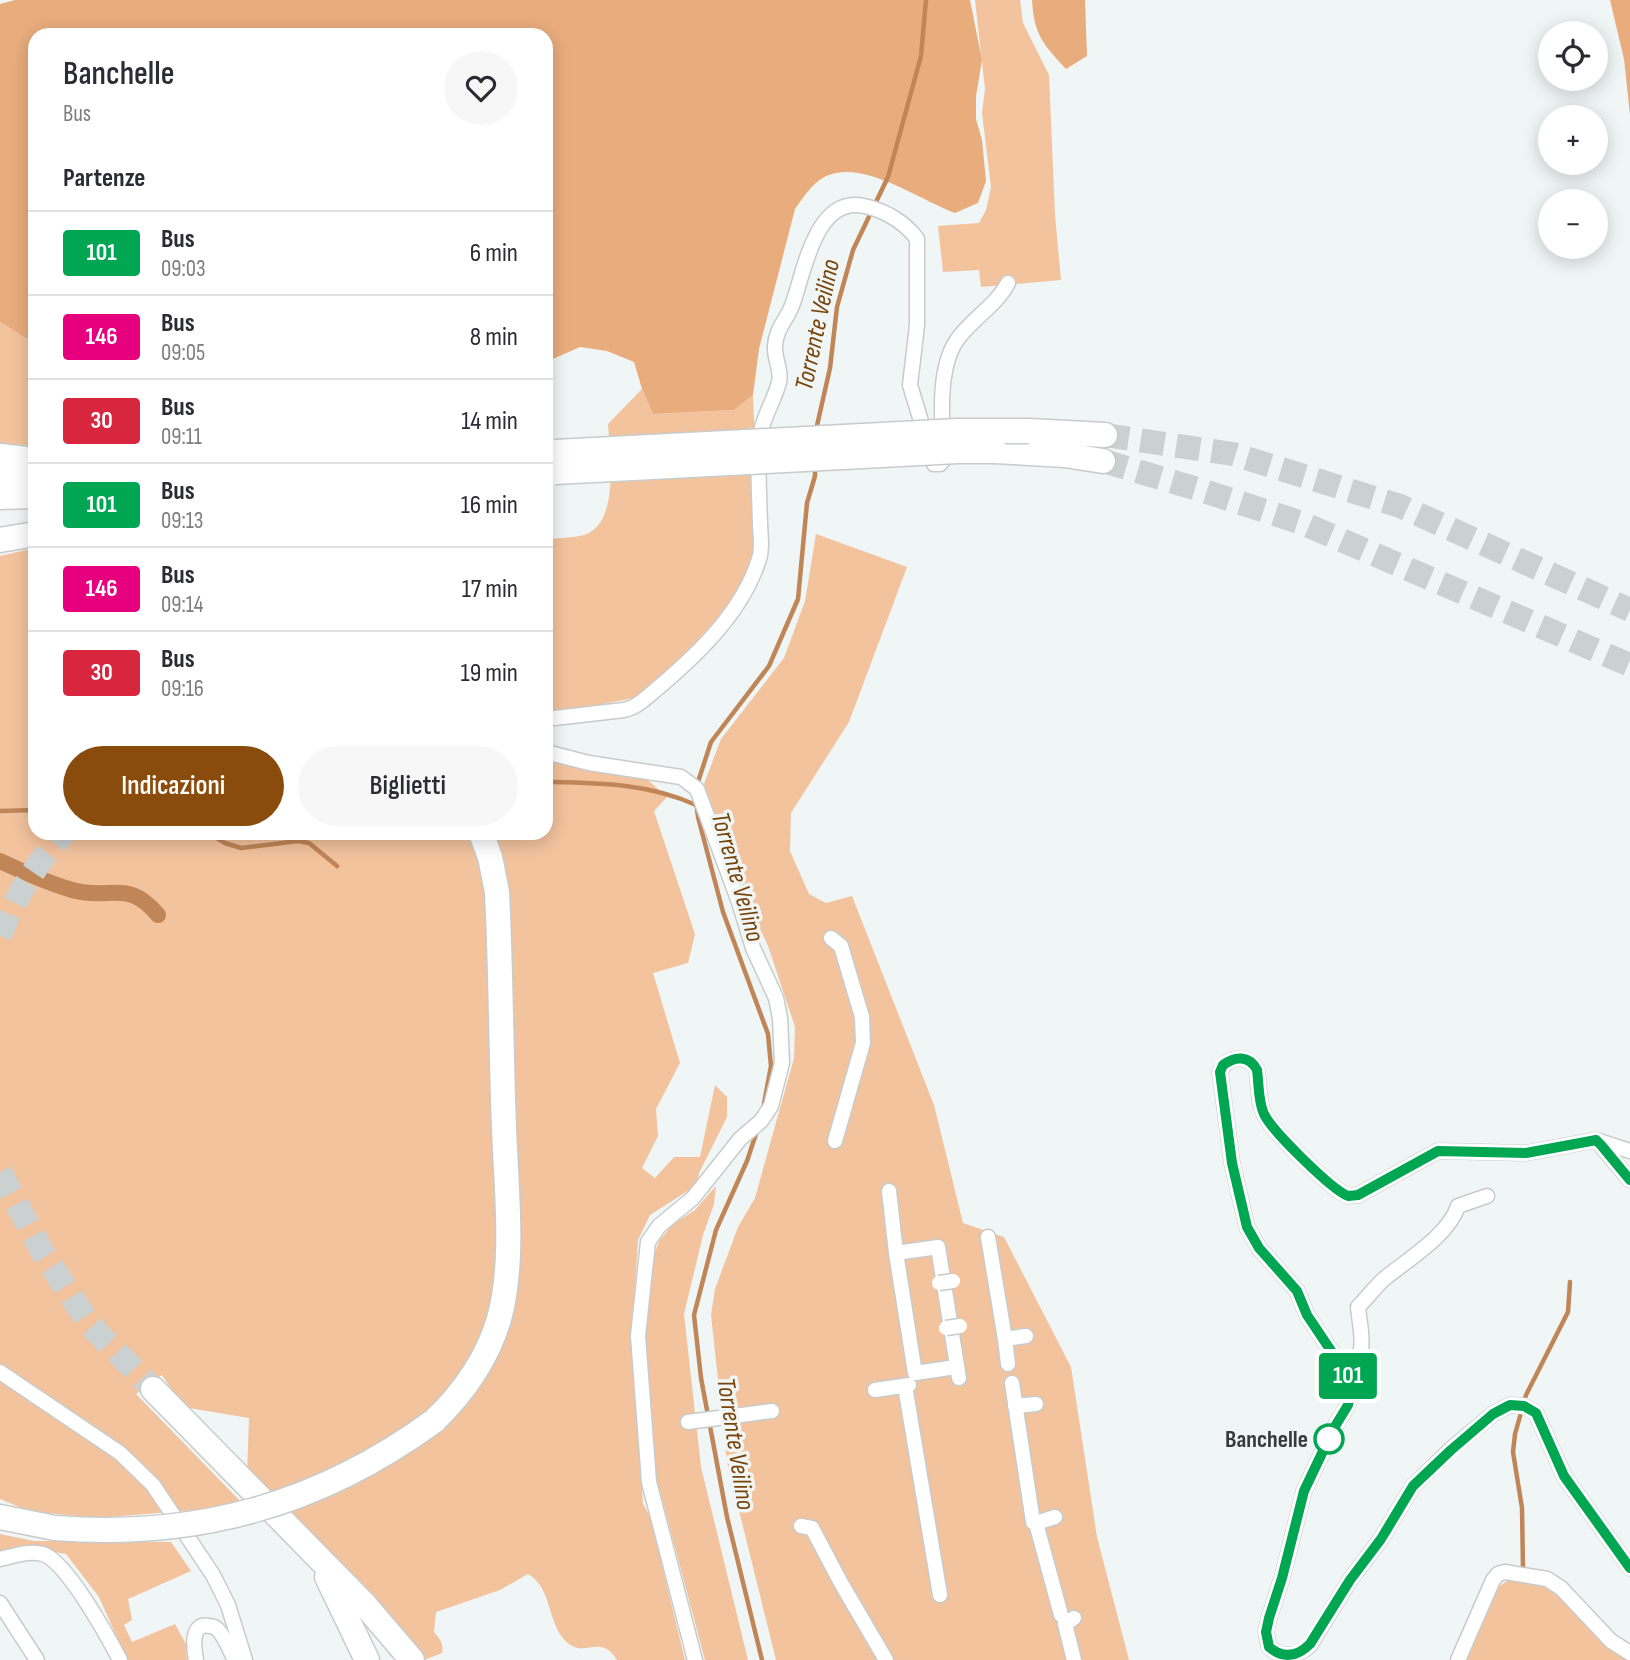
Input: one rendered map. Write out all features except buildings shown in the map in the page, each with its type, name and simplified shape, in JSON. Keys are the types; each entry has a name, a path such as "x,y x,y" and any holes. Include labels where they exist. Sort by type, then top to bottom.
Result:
{"highway":[{"path":"553,462 958,451 1105,435"},
{"path":"1029,442 1103,461"},
{"path":"0,456 28,459"},
{"path":"0,478 28,478"},
{"path":"0,497 28,496"},
{"path":"0,540 28,535"},
{"path":"0,1517 55,1528 118,1531 150,1530 213,1521 255,1511 305,1495 359,1470 434,1421 464,1389 486,1353 499,1319 506,1284 506,1171 499,929 495,876 483,840"},
{"path":"153,1389 365,1605 412,1660"},
{"path":"317,1558 367,1660"}],"street":[{"path":"553,718 624,710 635,706 684,666 731,614 749,585 761,555 759,477 762,431 780,373 774,347 779,326 790,311 811,245 832,215 845,207 866,206 900,222 917,239 917,324 910,385 934,464 940,464 944,460 941,415 951,349 959,336 1003,293 1008,283"},
{"path":"553,754 589,763 681,777 697,789 753,948 776,998 780,1018 782,1063 771,1106 761,1121 740,1139 693,1198 659,1226 648,1242 638,1336 649,1482 695,1660"},
{"path":"831,938 841,946 863,1026 863,1043 835,1141"},
{"path":"1630,1151 1596,1140 1526,1153 1438,1151 1358,1195 1348,1196 1322,1176 1278,1133 1264,1115 1254,1064 1243,1058 1235,1058 1223,1065 1220,1072 1232,1163 1247,1227 1259,1248 1297,1291 1307,1315 1348,1376 1352,1396 1304,1491 1269,1618 1266,1640 1269,1647 1287,1656 1303,1651 1310,1644 1350,1580 1381,1539 1413,1486 1493,1414 1510,1405 1524,1406 1536,1413 1564,1476 1630,1568"},
{"path":"1596,1140 1630,1180"},
{"path":"889,1191 896,1253 915,1373 956,1377 938,1247 896,1253"},
{"path":"1348,1376 1358,1362 1362,1348 1363,1333 1358,1307 1381,1281 1432,1240 1455,1215 1458,1206 1487,1196"},
{"path":"988,1237 1008,1364"},
{"path":"1005,1339 1026,1336"},
{"path":"0,1373 120,1453 153,1485 213,1575 228,1605 245,1660"},
{"path":"1012,1383 1033,1522 1036,1523 1068,1617 1065,1625 1074,1660"},
{"path":"875,1390 908,1386 940,1595"},
{"path":"1015,1406 1036,1404"},
{"path":"688,1422 772,1411"},
{"path":"1036,1523 1055,1517"},
{"path":"801,1526 812,1528 886,1660"},
{"path":"0,1559 33,1552 47,1555 94,1613 120,1660"},
{"path":"1458,1660 1493,1580 1498,1574 1505,1572 1547,1579 1561,1588 1611,1641 1630,1653"},
{"path":"0,1603 37,1660"},
{"path":"196,1660 194,1635 204,1625 213,1626 219,1631 235,1660"}],"shaded area":[{"path":"15,0 970,0 982,60 976,96 976,119 982,140 986,181 978,203 955,213 892,184 859,173 843,172 829,175 819,181 795,209 759,349 753,395 734,410 653,414 634,362 607,351 580,347 553,359 553,28 28,28 28,340 0,322 0,4"},
{"path":"975,0 1020,0 1023,23 1049,75 1055,215 1061,280 981,287 979,270 943,272 938,226 979,223 986,210 991,187 982,113 985,89"},
{"path":"1032,0 1085,0 1087,56 1066,69 1041,38 1035,22"},
{"path":"1610,0 1630,0 1630,115 1624,59"},
{"path":"0,322 28,340 28,445 0,443"},
{"path":"642,389 653,414 734,410 753,395 758,512 755,546 744,578 722,613 673,667 634,698 553,714 553,538 584,535 595,528 603,517 608,503 611,469 608,424"},
{"path":"816,534 907,567 849,722 791,813 790,851 809,894 826,903 852,896 934,1105 963,1223 1004,1237 1071,1367 1097,1537 1129,1660 776,1660 727,1462 711,1315 715,1289 738,1227 755,1198 794,1058 795,1027 768,946 733,871 704,784 721,739 784,658 805,601"},
{"path":"28,550 28,840 553,840 553,762 647,779 667,797 654,811 695,934 688,963 653,973 680,1063 656,1109 658,1136 642,1168 655,1178 674,1157 700,1157 715,1085 727,1097 727,1117 699,1173 697,1185 650,1215 638,1240 632,1335 643,1504 650,1516 685,1660 617,1660 605,1648 581,1648 569,1644 557,1628 542,1589 528,1574 500,1590 436,1612 434,1632 441,1642 442,1653 424,1660 247,1475 249,1418 183,1407 162,1375 136,1394 245,1506 97,1518 29,1511 0,1499 0,556"},
{"path":"716,1186 714,1204 703,1235 684,1314 701,1467 748,1660 705,1660 656,1476 641,1339 653,1258 659,1241 672,1225 695,1210"},
{"path":"0,1534 34,1541 171,1542 191,1571 128,1599 132,1620 124,1625 132,1642 175,1624 186,1644 187,1660 127,1660 99,1597 66,1554 25,1547 0,1555"},
{"path":"1507,1581 1531,1581 1553,1588 1602,1640 1628,1660 1465,1660 1498,1587"}],"waterway":[{"name":"Torrente Veilino","path":"816,430 830,368 837,307 853,250 888,177 921,56 926,0"},
{"name":"Torrente Veilino","path":"697,785 711,742 769,666 798,599 807,503 815,467"},
{"path":"553,782 641,788 696,805"},
{"name":"Torrente Veilino","path":"696,801 723,912 768,1034 771,1066 763,1109"},
{"path":"0,811 28,810"},
{"path":"220,840 241,848 298,841 309,843 337,866"},
{"path":"0,861 72,890 137,897 158,915"},
{"name":"Torrente Veilino","path":"757,1131 747,1161 716,1230 694,1315 701,1378 727,1517 762,1660"},
{"path":"1523,1568 1522,1508 1513,1452 1515,1434 1526,1395 1568,1312 1570,1282"}],"tunnel":[{"path":"1105,435 1233,454 1400,506 1630,610"},
{"path":"1103,461 1302,523 1630,665"},
{"path":"0,936 27,881 58,840"},
{"path":"0,1172 42,1251 90,1325 153,1389"}],"bus line":[{"name":"101","path":"1630,1180 1596,1140 1526,1153 1438,1151 1358,1195 1348,1196 1322,1176 1278,1133 1264,1115 1254,1064 1243,1058 1235,1058 1223,1065 1220,1072 1232,1163 1247,1227 1259,1248 1294,1286 1307,1315 1351,1380 1352,1391 1348,1405 1304,1491 1269,1618 1266,1632 1269,1647 1287,1656 1303,1651 1381,1539 1413,1486 1493,1414 1514,1404 1536,1413 1564,1476 1630,1568"}],"place":[{"name":"Banchelle","path":"1329,1439"}]}
